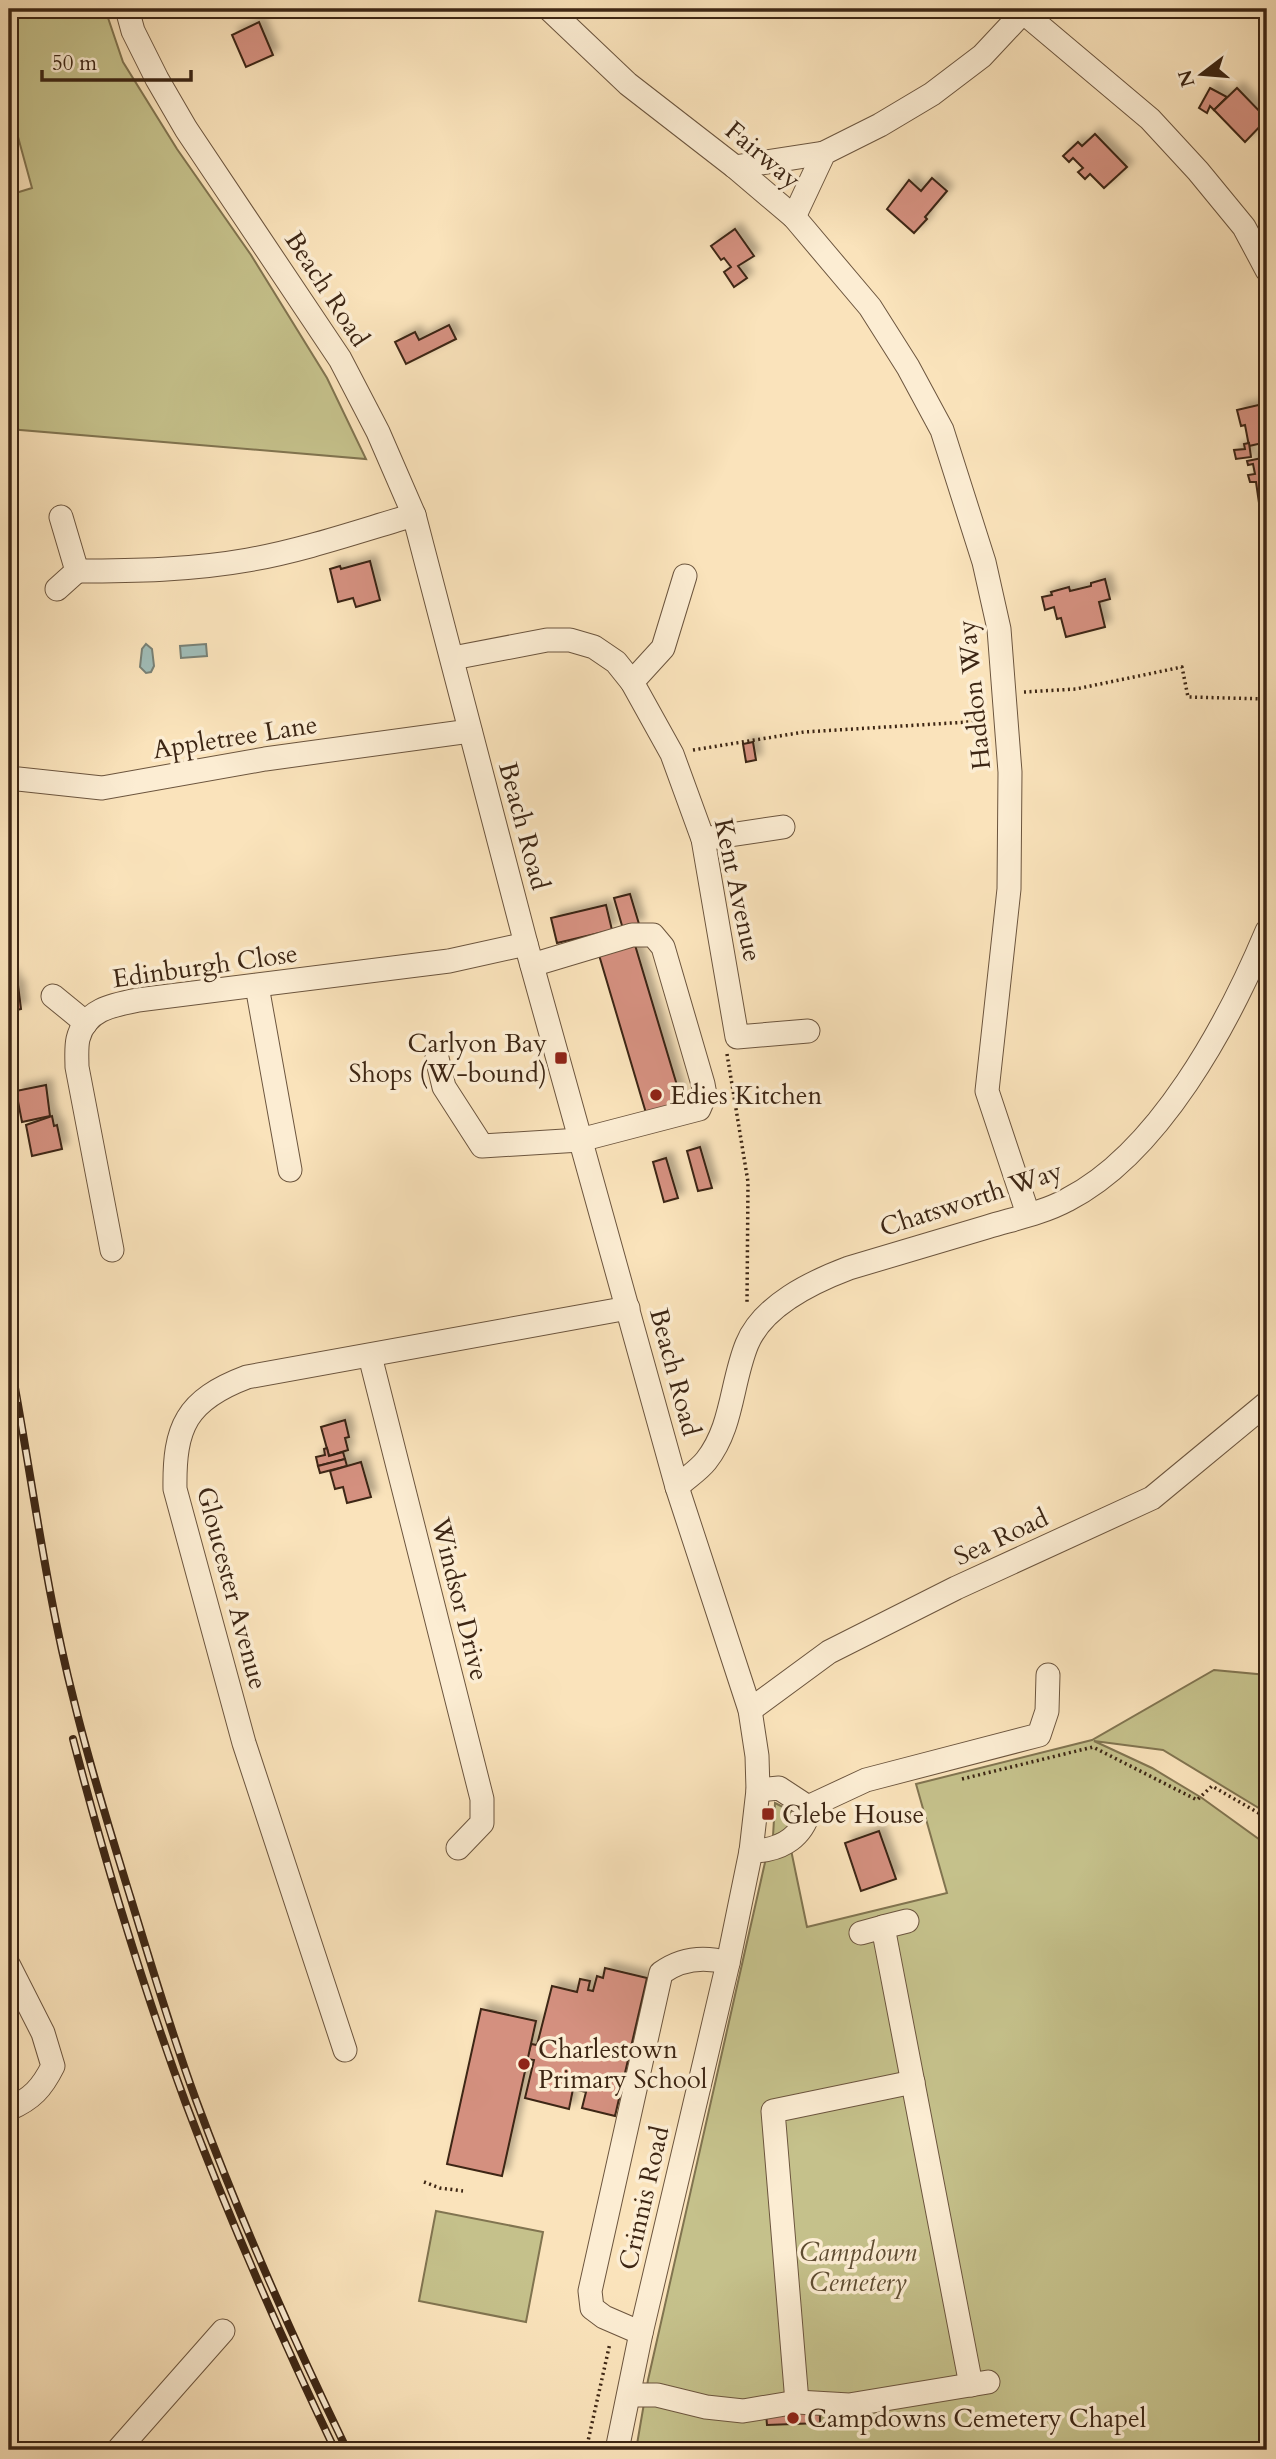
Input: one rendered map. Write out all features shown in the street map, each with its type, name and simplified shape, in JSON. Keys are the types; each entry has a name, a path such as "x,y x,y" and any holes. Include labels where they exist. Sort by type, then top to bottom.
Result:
{"street":[{"name":"Beach Road","path":"127,9 133,31 186,129 340,359 378,432 414,515 529,955 677,1487 750,1710"},
{"name":"Fairway","path":"549,9 628,84 735,167 794,217 824,153 880,125 932,94 982,56 1025,10"},
{"path":"1025,10 1150,119 1198,170 1244,227 1267,270"},
{"path":"735,167 824,153"},
{"name":"Haddon Way","path":"794,217 870,307 908,367 942,430 984,562 999,629 1010,772 1009,888 987,1091 1028,1214"},
{"path":"57,589 77,571 194,567 247,560 301,549 414,515"},
{"path":"61,517 77,571"},
{"path":"632,682 663,648 685,576"},
{"name":"Kent Avenue","path":"453,658 547,640 570,640 594,647 616,662 632,682 672,754 703,839 737,1037"},
{"name":"Appletree Lane","path":"9,778 103,788 265,759 470,731"},
{"path":"703,839 783,827"},
{"name":"Chatsworth Way","path":"677,1487 705,1462 724,1430 747,1343 761,1322 778,1306 821,1279 849,1268 1066,1201 1111,1173 1178,1096 1220,1027 1267,932"},
{"name":"Edinburgh Close","path":"86,1023 89,1016 110,1006 449,961 529,955 632,935 653,935 663,947 705,1095 699,1109 580,1140"},
{"path":"257,986 290,1170"},
{"path":"54,996 86,1023 78,1039 77,1067 112,1250"},
{"path":"737,1037 808,1031"},
{"path":"437,1058 444,1087 482,1146 580,1140"},
{"name":"Gloucester Avenue","path":"345,2050 244,1743 175,1489 174,1455 183,1426 196,1406 214,1392 247,1377 628,1308"},
{"name":"Windsor Drive","path":"370,1356 482,1798 482,1823 458,1848"},
{"name":"Sea Road","path":"750,1710 829,1651 956,1588 1152,1498 1267,1403"},
{"path":"758,1790 779,1788 808,1807 866,1780 1039,1735 1047,1711 1048,1675"},
{"name":"Crinnis Road","path":"617,2450 641,2333 728,1963 751,1851 758,1790 757,1756 750,1710"},
{"path":"751,1851 767,1851 792,1840 804,1828 808,1815"},
{"path":"629,2395 657,2395 706,2407 743,2411 797,2402 849,2405 979,2383 913,2082 872,1930 907,1921"},
{"path":"641,2333 604,2317 592,2308 590,2291 661,1973 674,1964 693,1959 712,1959 728,1963"},
{"path":"9,1966 43,2033 53,2066 44,2085 9,2109"},
{"path":"797,2402 772,2112 913,2082"},
{"path":"118,2450 223,2331"}],"path":[{"path":"1006,693 1076,689 1182,667 1188,697 1267,699"},
{"path":"672,754 804,732 1007,719"},
{"path":"737,1037 726,1056 748,1182 747,1303"},
{"path":"960,1779 1093,1747 1196,1800 1212,1786 1267,1818"},
{"path":"424,2182 463,2192"},
{"path":"586,2450 614,2322"}],"green space":[{"path":"9,9 105,9 123,62 177,149 251,255 327,378 366,459 9,429 9,195 32,188 9,104"},
{"name":"Campdown Cemetery","path":"1214,1670 1267,1675 1267,1813 1163,1750 1094,1741 1152,1768 1202,1798 1267,1845 1267,2450 636,2450 648,2380 766,1858 790,1845 807,1927 947,1893 916,1784 1092,1740"},
{"path":"775,1803 791,1811 793,1824 773,1836"},
{"path":"436,2211 543,2232 526,2322 419,2301"}],"water":[{"path":"146,644 152,649 154,666 151,672 146,673 140,667 142,649"},
{"path":"206,644 207,656 181,658 180,646"}],"building":[{"path":"259,22 273,55 246,67 232,35"},
{"path":"1210,88 1227,97 1214,110 1210,106 1207,113 1199,108"},
{"path":"1237,88 1267,119 1245,142 1214,110"},
{"path":"1095,134 1127,167 1104,188 1090,174 1085,179 1078,172 1083,168 1073,158 1069,162 1063,156 1078,142 1082,146"},
{"path":"932,178 947,191 914,233 887,209 909,180 921,191"},
{"path":"735,229 754,256 738,266 747,278 734,287 724,272 731,267 724,258 721,260 711,246"},
{"path":"449,325 456,339 406,364 395,342 415,332 419,340"},
{"path":"1267,403 1267,442 1249,446 1245,425 1241,426 1237,410"},
{"path":"1249,443 1251,457 1236,459 1234,450 1245,449 1244,444"},
{"path":"1267,457 1267,502 1259,503 1256,482 1250,482 1248,475 1255,474 1253,464 1248,465 1247,461"},
{"path":"370,561 380,600 356,607 353,598 338,602 330,569 340,566 341,569"},
{"path":"1105,579 1110,599 1099,602 1105,627 1066,637 1061,618 1057,619 1054,607 1045,610 1042,597 1069,587 1070,591 1091,586 1091,583"},
{"path":"753,742 756,760 746,762 743,744"},
{"path":"630,894 639,924 623,929 614,898"},
{"path":"606,905 612,930 557,943 551,918"},
{"path":"635,945 682,1102 646,1113 599,955"},
{"path":"12,976 14,986 18,985 21,1009 9,1012 9,977"},
{"path":"46,1085 50,1116 22,1122 16,1091"},
{"path":"52,1116 54,1126 57,1125 62,1149 32,1156 26,1125"},
{"path":"700,1147 712,1188 698,1191 687,1151"},
{"path":"666,1158 678,1198 664,1202 653,1162"},
{"path":"345,1420 349,1437 345,1438 348,1450 329,1456 321,1427"},
{"path":"327,1448 329,1456 343,1452 345,1459 318,1466 316,1457 325,1455 324,1449"},
{"path":"345,1459 347,1466 320,1473 318,1466"},
{"path":"361,1462 371,1497 347,1503 343,1487 335,1489 330,1471"},
{"path":"879,1831 896,1879 861,1891 845,1843"},
{"path":"605,1968 647,1978 615,2116 582,2108 586,2092 573,2089 569,2109 525,2098 534,2060 527,2059 531,2044 537,2045 552,1986 577,1992 580,1979 590,1981 588,1990 593,1991 597,1976 603,1978"},
{"path":"481,2009 536,2021 502,2176 447,2164"},
{"name":"Campdowns Cemetery Chapel","path":"820,2412 820,2423 767,2425 766,2413"}],"railway":[{"path":"9,1355 46,1572 93,1775 187,2074 213,2145 287,2321 347,2450"},
{"path":"73,1739 125,1923 186,2104 257,2278 335,2450"}],"place":[{"name":"Carlyon Bay Shops (W-bound)","path":"561,1058"},
{"name":"Edies Kitchen","path":"656,1095"},
{"name":"Glebe House","path":"768,1814"},
{"name":"Charlestown Primary School","path":"524,2064"},
{"name":"Campdowns Cemetery Chapel","path":"793,2418"}]}
